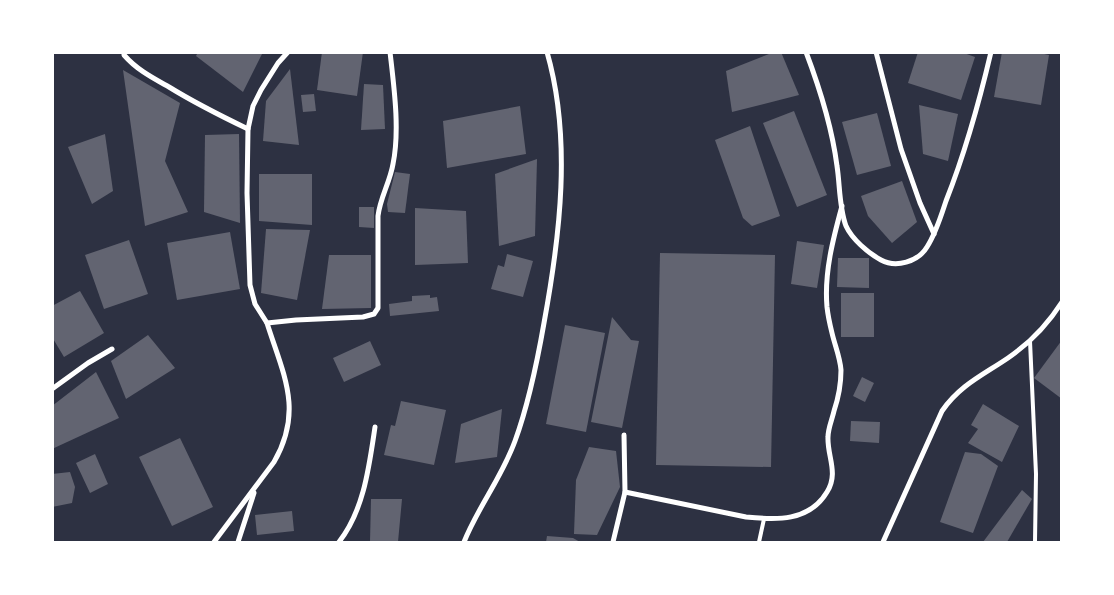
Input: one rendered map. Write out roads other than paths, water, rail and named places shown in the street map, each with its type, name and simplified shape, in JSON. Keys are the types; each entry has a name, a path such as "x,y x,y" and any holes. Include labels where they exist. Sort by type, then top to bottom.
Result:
{"street":[{"path":"124,52 124,56 144,73 200,106 248,129"},
{"path":"214,542 256,488 282,448 289,426 290,411 287,387 267,323 255,304 250,285 248,193 248,129 253,106 260,90 278,63 288,52"},
{"path":"267,323 363,317 374,314 378,308 378,216 393,163 396,136 390,52"},
{"path":"464,542 479,510 507,461 523,416 539,353 554,273 562,155 559,115 553,74 547,52"},
{"path":"806,52 829,126 846,226 855,240 876,258 888,264 900,264 919,256 927,248 934,234 970,134 991,52"},
{"path":"876,52 901,149 934,234"},
{"path":"625,492 746,518 764,519 796,517 808,512 828,492 833,473 828,438 835,410 841,371 827,308 826,288 833,239 842,206"},
{"path":"883,542 948,401 965,385 1008,358 1030,341 1062,302"},
{"path":"52,389 88,363 112,349"},
{"path":"339,542 350,528 361,502 375,427"},
{"path":"613,542 625,492 624,435"},
{"path":"238,542 256,488"}],"lane":[{"path":"1030,341 1036,474 1035,542"},
{"path":"759,542 764,519"}]}
